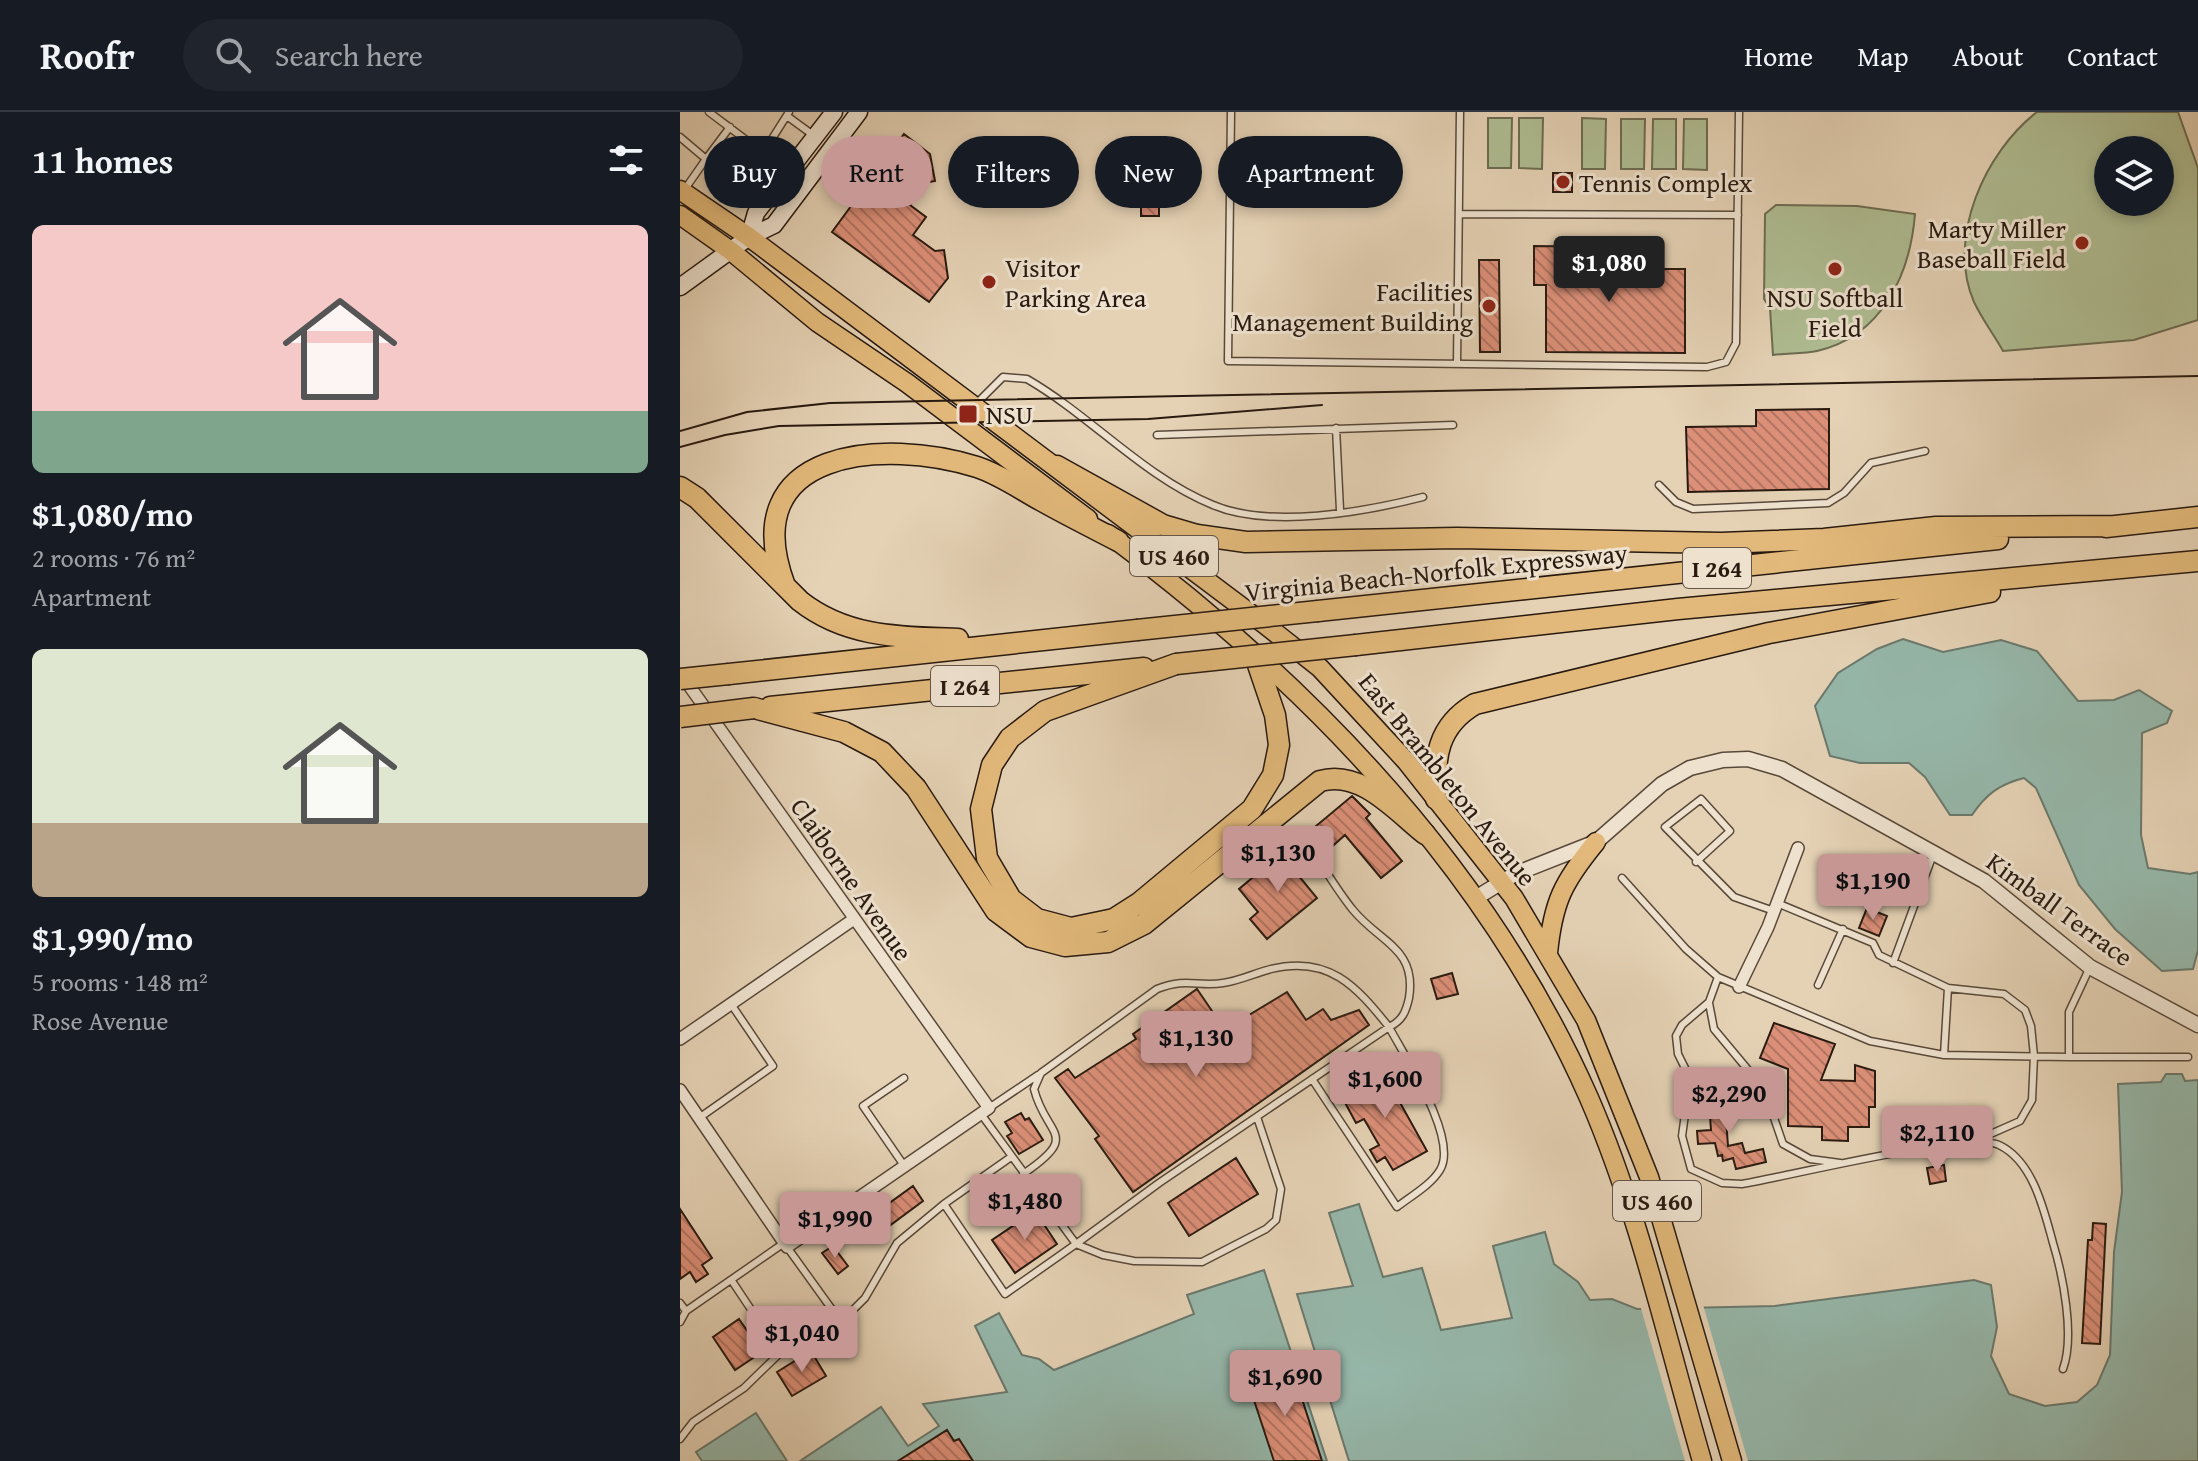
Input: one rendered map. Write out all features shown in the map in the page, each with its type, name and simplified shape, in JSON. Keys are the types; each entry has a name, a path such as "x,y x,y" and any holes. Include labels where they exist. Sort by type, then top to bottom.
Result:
{"highway":[{"path":"785,586 774,537 781,506 792,487 809,471 844,458 909,456 978,468 1118,541"},
{"path":"1057,466 1163,525 1197,535 1246,542 1468,538 1721,543 1824,539 1936,527 2116,526"},
{"path":"680,487 697,498 785,586 819,615 865,633 1032,642"},
{"name":"Virginia Beach-Norfolk Expressway","path":"680,676 729,674 2198,517"},
{"name":"I 264","path":"680,717 1666,611 2198,561"},
{"path":"1436,799 1435,765 1441,738 1452,722 1475,704 1769,633 1926,605 2076,573"},
{"path":"1176,664 1045,711 1010,738 992,765 981,809 987,858 1011,899 1037,919 1071,928 1114,919 1139,903 1252,809 1273,775 1279,745 1275,715 1255,656"},
{"path":"754,708 844,732 882,752 916,788 996,911 1021,932 1053,944 1097,944 1135,929 1320,781 1343,778 1360,783 1425,834"}],"main road":[{"path":"749,237 756,213 834,112"},
{"path":"680,287 749,237 774,225 859,112"},
{"name":"East Brambleton Avenue","path":"681,191 749,237 1057,466 1320,668 1372,721 1436,799 1500,881 1548,953"},
{"name":"East Brambleton Avenue","path":"680,215 731,251 817,322 907,383 1118,541 1255,656 1337,731 1425,834 1474,899 1558,1035 1606,1141 1702,1461"},
{"path":"1548,953 1556,900 1567,877 1596,842"},
{"name":"US 460","path":"1548,953 1586,1020 1637,1142 1732,1461"}],"street":[{"name":"Claiborne Avenue","path":"680,676 854,919 985,1111"},
{"name":"Kimball Terrace","path":"1474,899 1500,881 1596,842 1662,784 1690,768 1723,760 1748,759 1782,769 1934,852 1995,889 2090,967 2198,1025"},
{"path":"1739,987 1798,848"},
{"path":"680,1039 854,919"},
{"path":"680,1090 786,1245 985,1111"}],"lane":[{"path":"709,112 742,136"},
{"path":"1231,112 1228,361 1722,365 1730,359 1736,343 1739,112"},
{"path":"1457,364 1460,112"},
{"path":"773,136 788,114 815,137"},
{"path":"725,136 730,127"},
{"path":"680,137 704,156"},
{"path":"681,191 704,169"},
{"path":"1459,214 1738,215"},
{"path":"975,405 998,379 1019,376 1182,489 1210,504 1269,517 1423,497"},
{"path":"1157,435 1453,425"},
{"path":"1336,428 1340,510"},
{"path":"1659,485 1676,502 1693,509 1816,505 1839,497 1871,463 1925,451"},
{"path":"1696,862 1730,831 1701,799 1665,827 1696,862 1734,897 1843,929 1873,943 1879,955 1893,963 1948,988 2004,994 2017,1001 2031,1026 2034,1056 2032,1100 2027,1111 2009,1128 1973,1141 1742,1184 1722,1183 1691,1169 1682,1136 1690,1078 1678,1054 1676,1036 1682,1025 1709,1002 1718,977"},
{"path":"1893,963 1934,852"},
{"path":"944,1204 1005,1294 1312,1079 1398,1023 1406,1011 1411,974 1405,959 1353,910 1314,854"},
{"path":"1622,878 1686,949 1718,977 1870,1041 1944,1055 2188,1057"},
{"path":"1818,985 1843,929"},
{"path":"1257,1117 1281,1189 1276,1220 1266,1229 1202,1262 1134,1261 1103,1255 1076,1244 1011,1157 985,1111 1157,989 1176,981 1223,983 1289,966 1334,972 1350,982 1389,1027 1438,1121 1444,1154 1442,1167 1435,1178 1397,1207 1312,1079"},
{"path":"2069,1057 2069,1012 2090,967"},
{"path":"1944,1055 1948,988"},
{"path":"1709,1002 1714,1029 1764,1089 1783,1144 1810,1159 1847,1164"},
{"path":"699,1118 773,1066 731,1004"},
{"path":"1023,1174 1050,1156 1055,1147 1054,1128 1034,1089 1041,1073"},
{"path":"904,1078 863,1106 905,1167"},
{"path":"1973,1141 1997,1143 2010,1153 2031,1179 2039,1199 2063,1284 2067,1342 2063,1369"},
{"path":"680,1439 693,1422 744,1388 780,1353 841,1322 865,1298 897,1243 944,1204 1011,1157"},
{"path":"680,1322 686,1311 786,1245 841,1322"},
{"path":"732,1281 780,1353"},
{"path":"680,1303 686,1311"}],"shaded area":[{"name":"Marty Miller Baseball Field","path":"2037,112 2178,112 2198,168 2198,320 2134,340 2003,351 1974,302 1967,277 1965,251 1968,224 1976,198 2001,150"},
{"path":"1488,118 1512,118 1511,168 1488,168"},
{"path":"1519,118 1543,118 1542,169 1519,168"},
{"path":"1582,118 1606,119 1605,169 1582,169"},
{"path":"1621,119 1645,119 1644,169 1621,169"},
{"path":"1653,119 1676,119 1676,169 1652,169"},
{"path":"1684,119 1707,119 1707,170 1683,169"},
{"name":"NSU Softball Field","path":"1776,205 1857,206 1915,214 1907,259 1888,300 1859,332 1840,343 1812,352 1773,355 1770,308 1764,299 1765,214"},
{"path":"1903,639 1943,652 2001,640 2037,651 2078,701 2114,700 2139,690 2172,711 2167,723 2142,733 2141,835 2148,868 2190,874 2198,872 2198,950 2193,969 2162,971 2115,929 2079,885 2036,788 2024,778 1994,791 1972,815 1950,815 1925,777 1909,763 1860,763 1830,756 1815,706 1838,673 1877,649"},
{"path":"2166,1074 2182,1074 2185,1081 2198,1080 2198,1461 1349,1461 1297,1294 1353,1286 1329,1213 1359,1204 1383,1277 1422,1268 1441,1330 1512,1318 1493,1246 1545,1232 1554,1264 1578,1282 1590,1300 1612,1299 1637,1309 1775,1306 1974,1280 1991,1285 1997,1327 1991,1356 2009,1394 2045,1406 2077,1402 2097,1385 2110,1355 2114,1252 2122,1192 2118,1084 2161,1082"},
{"path":"1264,1270 1327,1461 800,1461 881,1407 908,1446 939,1426 923,1404 1007,1392 975,1326 999,1313 1022,1355 1039,1359 1054,1370 1194,1314 1187,1295"},
{"path":"756,1413 787,1461 702,1461 696,1452"}],"pier":[{"path":"1702,1301 1748,1461 1685,1461 1640,1305"}],"building":[{"name":"Tennis Complex","path":"1553,173 1572,173 1572,192 1553,192"},
{"path":"850,208 914,208 926,217 913,235 935,251 944,250 948,278 929,302 832,232"},
{"path":"1141,208 1159,208 1159,216 1141,216"},
{"path":"1534,246 1612,247 1611,282 1641,282 1641,269 1685,269 1685,353 1546,352 1546,285 1534,285"},
{"name":"Facilities Management Building","path":"1479,260 1499,260 1500,352 1480,352"},
{"path":"1829,409 1829,489 1688,492 1686,427 1756,426 1756,410"},
{"path":"1352,796 1370,814 1366,818 1402,861 1381,878 1345,835 1327,851 1310,831"},
{"path":"1288,848 1305,869 1298,875 1317,898 1267,939 1250,919 1258,912 1239,889"},
{"path":"1867,908 1887,916 1879,936 1859,928"},
{"path":"1452,973 1458,994 1437,999 1431,979"},
{"path":"1197,989 1212,1011 1203,1017 1216,1035 1287,992 1306,1020 1323,1009 1331,1020 1359,1010 1369,1025 1133,1192 1095,1139 1099,1136 1055,1078 1068,1069 1075,1078 1136,1039 1133,1034"},
{"path":"1774,1023 1835,1044 1821,1080 1855,1081 1855,1065 1875,1071 1875,1107 1869,1107 1869,1127 1848,1127 1848,1141 1822,1140 1822,1127 1788,1126 1788,1069 1760,1058"},
{"path":"1386,1069 1402,1096 1398,1099 1427,1151 1393,1170 1385,1157 1377,1162 1370,1150 1379,1145 1364,1119 1356,1123 1342,1097"},
{"path":"1724,1100 1724,1105 1749,1103 1750,1117 1726,1118 1728,1146 1742,1143 1745,1153 1763,1149 1766,1162 1736,1169 1733,1158 1723,1161 1722,1155 1718,1156 1715,1143 1698,1144 1697,1131 1711,1130 1709,1102"},
{"path":"1021,1113 1025,1120 1029,1118 1043,1140 1019,1154 1007,1136 1012,1133 1005,1122"},
{"path":"1236,1158 1258,1194 1189,1236 1168,1203"},
{"path":"1944,1165 1946,1181 1930,1184 1927,1168"},
{"path":"913,1186 923,1201 877,1235 866,1220"},
{"path":"680,1209 712,1258 702,1265 708,1274 696,1282 690,1272 680,1279"},
{"path":"1035,1211 1057,1244 1015,1273 992,1240"},
{"path":"2093,1223 2106,1224 2100,1344 2082,1343 2088,1240 2092,1240"},
{"path":"833,1246 848,1266 838,1274 822,1253"},
{"path":"739,1319 762,1352 735,1370 713,1337"},
{"path":"811,1351 826,1376 792,1396 777,1372"},
{"path":"1271,1366 1288,1376 1294,1374 1322,1461 1274,1461 1250,1388 1255,1387 1264,1368"},
{"path":"947,1430 954,1441 959,1439 973,1461 898,1461"}],"tram line":[{"path":"680,431 747,412 830,403 2198,376"},
{"path":"680,447 725,435 779,426 1148,419 1322,405"}],"place":[{"name":"Tennis Complex","path":"1563,182"},
{"name":"Marty Miller Baseball Field","path":"2082,243"},
{"name":"NSU Softball Field","path":"1835,269"},
{"name":"Visitor Parking Area","path":"989,282"},
{"name":"Facilities Management Building","path":"1489,306"},
{"name":"NSU","path":"968,414"}]}
